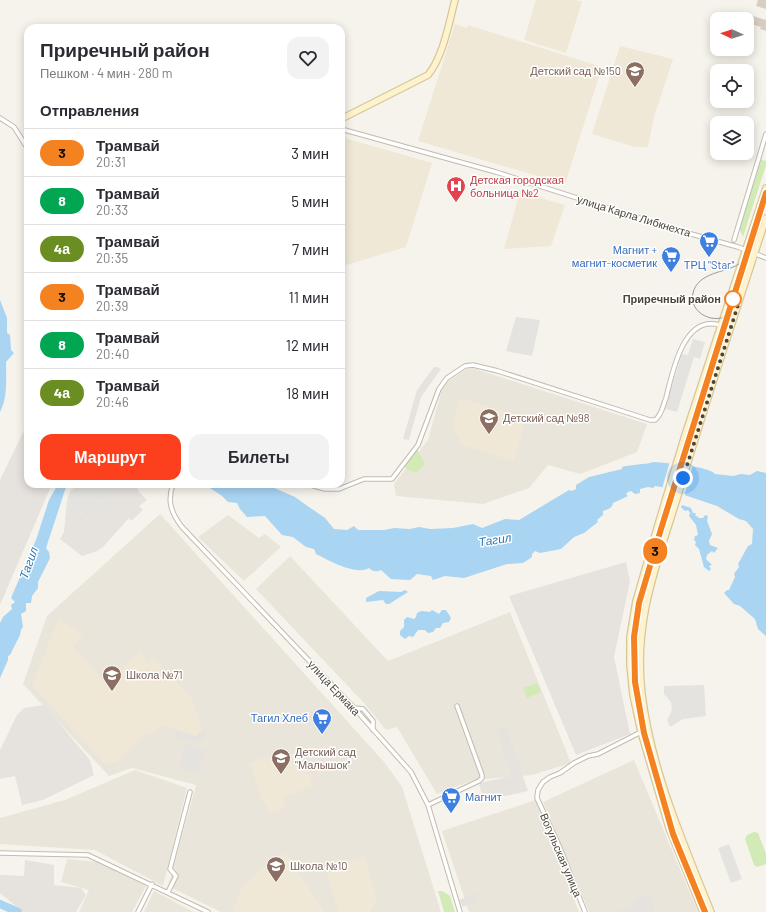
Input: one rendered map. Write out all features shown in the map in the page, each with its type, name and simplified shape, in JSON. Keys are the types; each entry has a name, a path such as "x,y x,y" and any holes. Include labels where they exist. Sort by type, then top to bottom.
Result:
{"main road":[{"path":"345,117 428,75 433,69 438,58 455,0"},
{"path":"703,912 669,828 641,732 633,695 630,665 630,637 636,600 685,435 766,188"},
{"path":"711,912 676,826 649,731 642,694 640,638 646,601 695,438 766,218"}],"street":[{"path":"0,118 14,127 24,143"},
{"name":"улица Карла Либкнехта","path":"345,130 496,172 745,250 766,258"},
{"path":"734,240 766,134"},
{"path":"345,486 364,479 392,479 418,445 439,389 447,378 465,366 473,365 498,371 650,420 655,420 661,414 686,337 700,327 714,324 730,329"},
{"name":"улица Ермака","path":"171,488 169,497 170,506 174,516 182,527 354,708 411,772 428,805 460,912"},
{"path":"321,488 339,488"},
{"path":"428,805 482,778 457,706"},
{"path":"354,708 363,709 373,721 373,730"},
{"path":"641,732 649,731"},
{"name":"Вогульская улица","path":"585,912 560,848 537,798 538,790 543,782 560,773 574,763 588,756 598,754 641,732"},
{"path":"168,892 176,876 170,869 190,792"},
{"path":"0,853 88,855 152,884 208,912"},
{"path":"138,912 152,884"}],"shaded area":[{"path":"536,0 576,0 582,2 566,53 524,40"},
{"path":"455,24 467,28 468,25 602,67 565,184 418,141"},
{"name":"Детский сад №150","path":"620,46 673,59 654,117 648,147 635,147 592,134"},
{"path":"345,138 432,163 406,247 345,265"},
{"path":"520,192 565,205 551,246 504,249"},
{"path":"516,317 540,320 532,356 506,351"},
{"path":"693,339 705,342 700,359 694,357 677,412 665,409 682,354 688,355"},
{"path":"434,367 441,369 421,397 409,440 403,439 417,390"},
{"path":"472,368 647,424 637,452 580,474 548,465 529,488 483,504 396,496 394,484 428,440 443,385 465,370"},
{"name":"Детский сад №98","path":"460,398 526,418 514,461 462,445 452,426"},
{"path":"24,430 24,488 50,488 0,605 0,480"},
{"path":"74,488 118,488 88,519 67,501 70,491"},
{"path":"118,488 137,488 147,500 139,506 143,510 131,521 129,518 103,547 97,551 82,556 60,539 64,532 67,501 88,519"},
{"path":"160,514 385,763 402,787 441,912 221,912 168,886 196,785 132,768 109,776 23,684 47,616"},
{"path":"228,515 259,538 265,534 281,547 244,581 198,537"},
{"path":"290,556 388,661 510,612 571,763 532,775 474,780 437,794 397,727 386,730 363,702 256,589"},
{"path":"626,562 630,581 614,657 630,734 576,755 509,596"},
{"name":"Школа №71","path":"59,618 83,636 73,646 106,683 139,652 149,663 154,658 192,699 202,730 196,736 163,725 150,734 146,734 120,760 106,765 32,685"},
{"path":"704,685 706,716 683,719 670,727 667,720 672,710 671,702 664,694 664,686"},
{"path":"44,705 90,760 94,775 43,800 22,805 15,776 0,779 0,750 17,715 24,708"},
{"path":"506,727 528,791 483,801 479,783 512,776 496,730"},
{"path":"177,730 195,736 203,730 206,735 198,743 175,737"},
{"path":"185,744 205,750 198,773 179,769"},
{"name":"Детский сад \"Малышок\"","path":"302,752 313,786 282,798 286,808 271,813 261,798 250,763 266,757 281,757"},
{"path":"634,760 698,912 589,912 543,802"},
{"path":"135,770 187,788 163,886 95,850 0,844 0,818 65,800"},
{"path":"536,800 579,912 469,912 442,831"},
{"path":"729,844 742,879 731,883 718,848"},
{"name":"Школа №10","path":"286,854 324,912 232,912 241,890 266,864"},
{"path":"364,857 377,899 370,912 339,912 325,868"},
{"path":"67,859 97,862 146,886 132,912 79,912 89,890 61,882"},
{"path":"25,860 54,865 54,885 81,888 86,895 76,912 23,912 0,893 0,875 24,876"},
{"path":"154,891 194,912 144,912"},
{"path":"476,893 478,902 463,907 459,900"},
{"path":"651,893 654,903 652,904 654,912 616,912 635,905 633,899"}],"green space":[{"path":"760,159 766,161 766,165 743,237 739,228"},
{"path":"417,449 425,464 416,473 405,467 406,463"},
{"path":"537,683 541,692 527,698 523,688"},
{"path":"754,832 758,833 766,854 766,864 757,867 754,865 745,839 747,835"},
{"path":"438,891 442,891 450,896 455,912 444,912"}],"water":[{"path":"0,300 7,318 7,333 10,335 11,350 14,353 6,362 5,394 3,406 0,412"},
{"name":"Тагил","path":"654,462 677,464 705,469 715,474 733,476 741,474 750,475 757,471 766,473 766,636 758,629 755,619 740,606 734,604 724,593 729,590 735,577 734,574 739,567 738,564 748,546 752,544 753,529 746,521 739,519 717,506 661,487 655,486 653,488 648,487 640,489 640,493 635,494 631,491 628,492 626,494 628,496 613,503 611,508 603,511 603,515 597,520 598,522 584,533 574,537 561,549 540,553 535,551 532,554 532,557 523,563 507,564 464,578 445,576 433,580 431,576 417,574 410,580 391,579 381,570 375,571 369,568 357,570 342,566 316,554 314,549 306,547 293,537 282,535 265,516 247,517 237,503 228,502 210,488 274,488 295,497 325,518 334,529 347,530 354,526 358,530 384,530 394,528 410,529 419,527 430,529 453,528 473,524 482,528 505,519 519,520 569,490 572,491 576,489 576,485 589,477 622,469 622,467 626,466"},
{"name":"Тагил","path":"56,488 66,488 46,548 49,552 50,558 38,582 38,588 32,596 31,603 26,603 26,611 21,614 23,627 10,655 8,656 8,660 0,678 0,623 3,617 12,609 11,605 15,602 11,598 36,540 49,500"},
{"path":"682,505 691,508 693,513 696,513 695,515 699,518 703,518 705,515 708,516 707,521 712,534 709,541 710,545 718,548 714,553 712,551 707,555 706,559 712,565 709,566 711,569 709,571 704,567 699,549 695,545 695,536 698,535 696,525 689,516 690,513 688,510 685,511 681,507"},
{"path":"405,590 408,592 389,604 386,604 383,600 366,602 366,598 379,591 401,592"},
{"path":"432,610 439,614 442,610 446,610 451,618 449,622 443,623 440,628 436,628 433,632 428,633 425,630 418,630 413,637 409,636 405,639 400,635 400,631 404,627 404,620 407,617 414,619 417,613 421,611 430,612"}],"pier":[{"path":"670,461 693,465 684,497 662,489"}],"building":[{"path":"758,0 766,0 766,9 756,6"},
{"path":"754,16 766,20 766,31 760,29 761,27 754,25"}],"waterway":[{"path":"0,904 18,912"}],"tram line":[{"path":"705,912 673,834 644,733 635,682 634,637 637,612 661,529 766,193"},
{"name":"3","path":"705,912 673,834 644,733 635,682 634,637 639,603 689,436 766,193"},
{"path":"731,313 718,319 704,316 695,307 693,293 700,281 706,277 739,264 745,257"}],"place":[{"name":"Детский сад №150","path":"635,88"},
{"name":"Детская городская больница №2","path":"456,203"},
{"name":"ТРЦ \"Star\"","path":"709,258"},
{"name":"Магнит + магнит-косметик","path":"671,273"},
{"name":"Приречный район","path":"733,299"},
{"name":"Детский сад №98","path":"489,435"},
{"name":"Школа №71","path":"112,692"},
{"name":"Тагил Хлеб","path":"322,735"},
{"name":"Детский сад \"Малышок\"","path":"281,775"},
{"name":"Магнит","path":"451,814"},
{"name":"Школа №10","path":"276,883"}],"route":[{"path":"683,478 739,302 733,299"}]}
